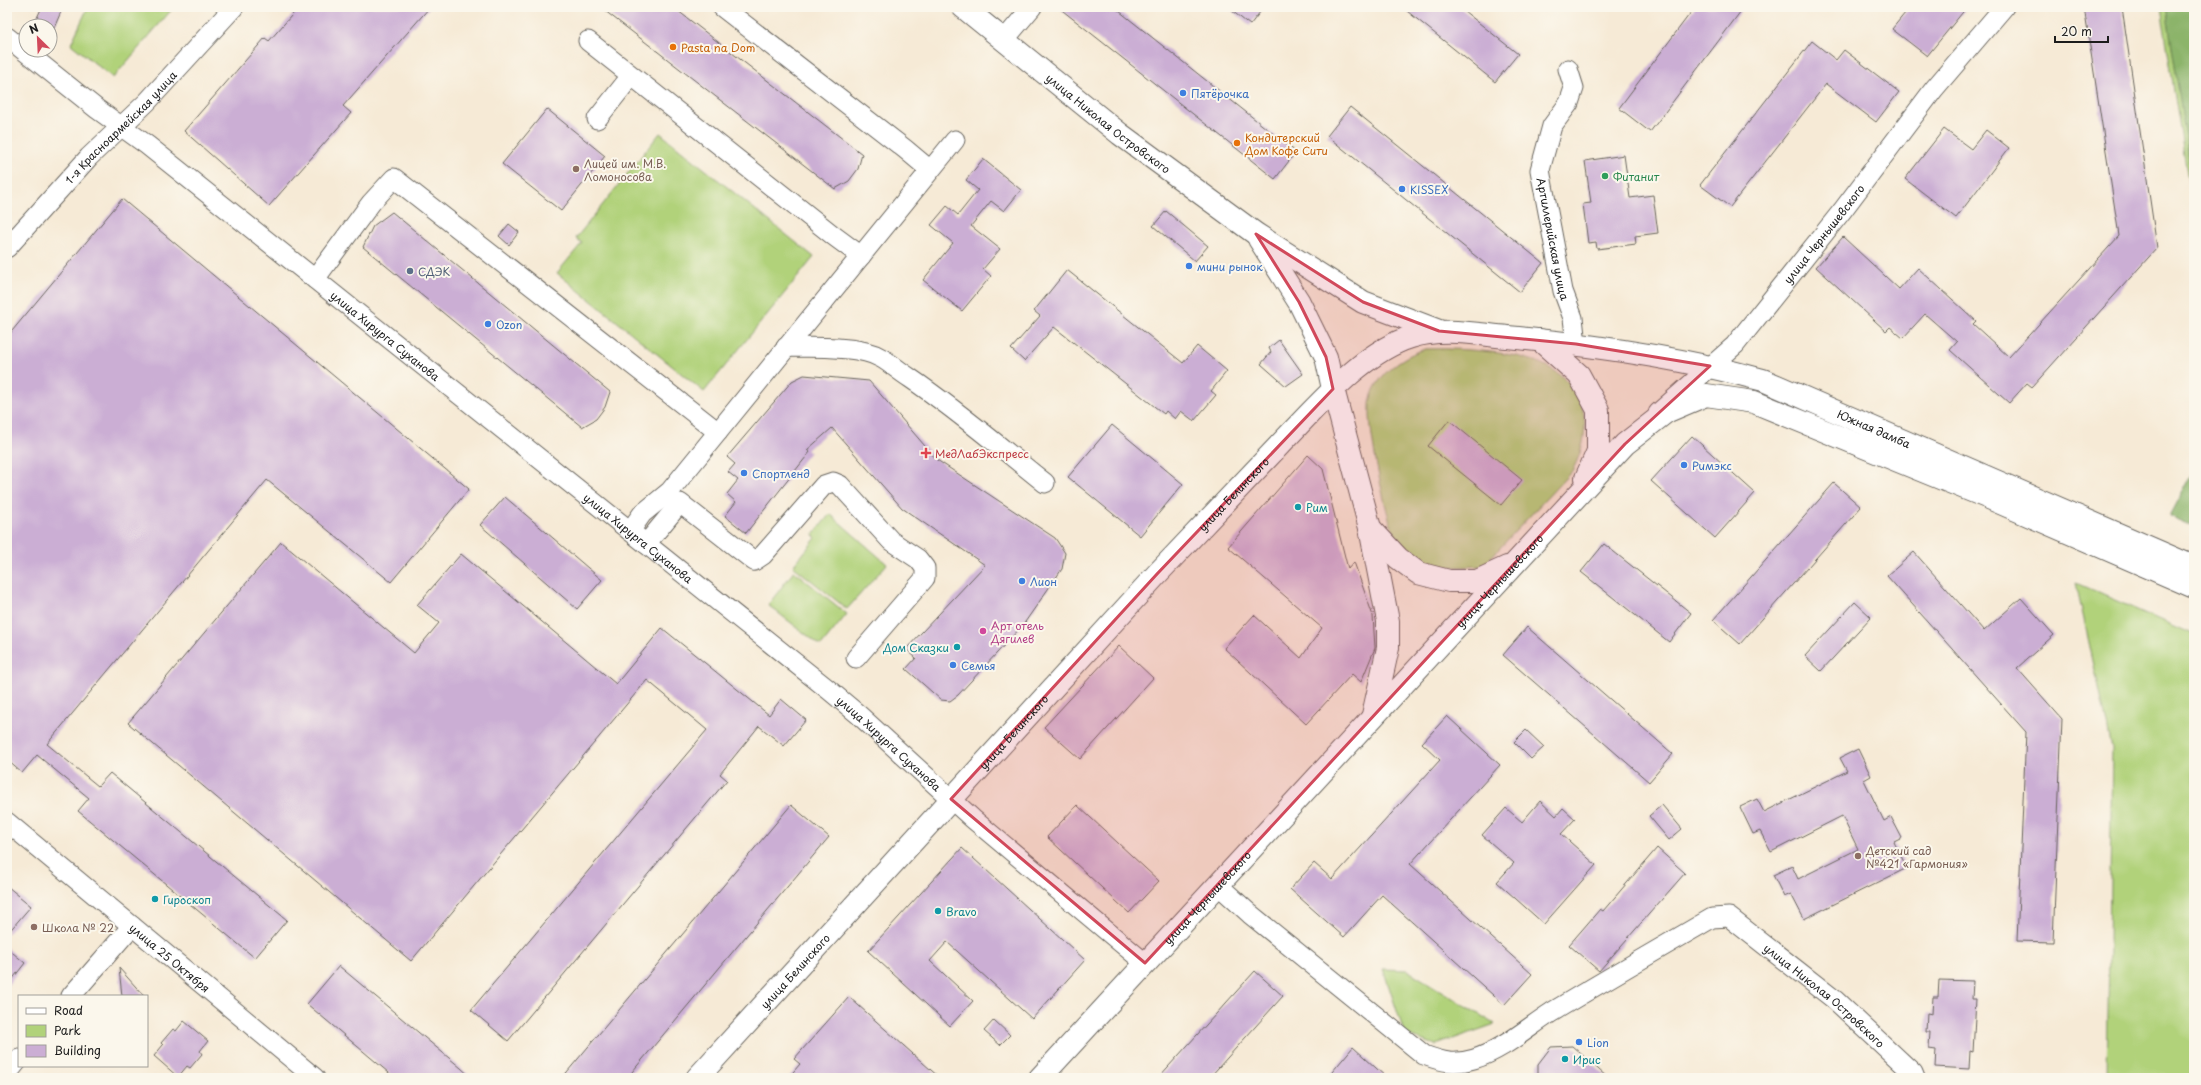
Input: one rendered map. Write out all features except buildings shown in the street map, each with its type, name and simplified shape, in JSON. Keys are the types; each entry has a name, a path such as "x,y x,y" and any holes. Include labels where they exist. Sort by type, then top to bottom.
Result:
{"main road":[{"name":"улица Николая Островского","path":"963,7 1120,134 1256,234 1363,302 1439,331"},
{"name":"улица Николая Островского","path":"1256,234 1299,302 1326,357 1370,528"},
{"name":"Южная дамба","path":"1439,331 1576,344 1710,366 1763,380 2194,566"},
{"name":"улица Белинского","path":"697,1078 1157,574 1333,389 1383,349 1410,337 1439,331"},
{"path":"1540,340 1579,375 1598,410 1598,452 1578,493"},
{"name":"улица Чернышевского","path":"1040,1078 1373,716 1517,562 1578,493 1625,444 1666,412 1706,395 1754,402"},
{"name":"Южная дамба","path":"1754,402 1989,498 2194,587"},
{"path":"1370,528 1398,558 1418,573 1449,581 1477,581 1517,562"},
{"path":"1370,528 1388,620 1388,648 1373,716"}],"street":[{"name":"1-я Красноармейская улица","path":"7,248 89,157 147,102 234,7"},
{"path":"722,7 930,170"},
{"path":"1005,40 1032,7"},
{"name":"улица Чернышевского","path":"1625,444 1736,344 1842,211 1934,89 2004,7"},
{"name":"улица Хирурга Суханова","path":"7,37 121,127 147,145 859,715 951,799 1145,963"},
{"path":"588,41 861,256"},
{"name":"Артиллерийская улица","path":"1568,70 1574,88 1569,103 1552,126 1540,170 1563,291 1573,318 1576,344"},
{"path":"597,119 631,76"},
{"path":"630,531 642,514 670,491 955,140"},
{"path":"314,279 371,203 394,178 718,432"},
{"path":"786,348 854,350 885,358 908,377 933,393 1045,483"},
{"path":"646,544 680,503 754,561 763,555 824,485 833,482 840,485 891,541 918,559 925,568 925,578 856,658"},
{"name":"улица 25 Октября","path":"7,822 315,1078"},
{"name":"улица Николая Островского","path":"1218,885 1250,914 1424,1055 1453,1063 1474,1059 1494,1051 1552,1012 1712,918 1729,917 1835,1000 1913,1073 1915,1078"},
{"path":"72,995 132,926"},
{"path":"7,1074 18,1060"}],"highlighted area":[{"path":"1256,234 1363,302 1439,331 1576,344 1710,366 1625,444 1145,963 951,799 1157,574 1333,389 1326,357 1299,302"}],"green space":[{"path":"88,7 174,7 113,78 71,44"},
{"path":"2161,7 2194,7 2194,218"},
{"path":"2166,7 2194,7 2194,194"},
{"path":"660,133 814,257 704,392 557,273 582,243 576,238"},
{"path":"1425,349 1451,349 1497,353 1512,355 1537,362 1554,370 1567,381 1576,393 1582,407 1585,422 1584,438 1572,471 1483,566 1444,566 1430,564 1418,559 1409,552 1397,538 1389,517 1376,463 1371,424 1371,398 1374,389 1385,373 1408,356"},
{"path":"2194,469 2194,527 2169,516"},
{"path":"830,514 887,564 847,609 793,566 816,538 813,535"},
{"path":"794,571 847,614 821,646 768,605"},
{"path":"2076,583 2194,635 2194,1078 2107,1078 2112,748"},
{"path":"1383,969 1407,970 1495,1024 1436,1045 1405,1035"}],"place":[{"name":"Pasta na Dom","path":"673,47"},
{"name":"Пятёрочка","path":"1183,93"},
{"name":"Кондитерский Дом Кофе Сити","path":"1237,143"},
{"name":"Лицей им. М.В. Ломоносова","path":"576,169"},
{"name":"Фитанит","path":"1605,176"},
{"name":"KISSEX","path":"1402,189"},
{"name":"мини рынок","path":"1189,266"},
{"name":"СДЭК","path":"410,271"},
{"name":"Ozon","path":"488,324"},
{"name":"МедЛабЭкспресс","path":"926,453"},
{"name":"Римэкс","path":"1684,465"},
{"name":"Спортленд","path":"744,473"},
{"name":"Рим","path":"1298,507"},
{"name":"Лион","path":"1022,581"},
{"name":"Арт отель Дягилев","path":"983,631"},
{"name":"Дом Сказки","path":"957,647"},
{"name":"Семья","path":"953,665"},
{"name":"Детский сад №421 «Гармония»","path":"1858,856"},
{"name":"Гироскоп","path":"155,899"},
{"name":"Bravo","path":"938,911"},
{"name":"Школа № 22","path":"34,927"},
{"name":"Lion","path":"1579,1042"},
{"name":"Ирис","path":"1565,1059"}]}
